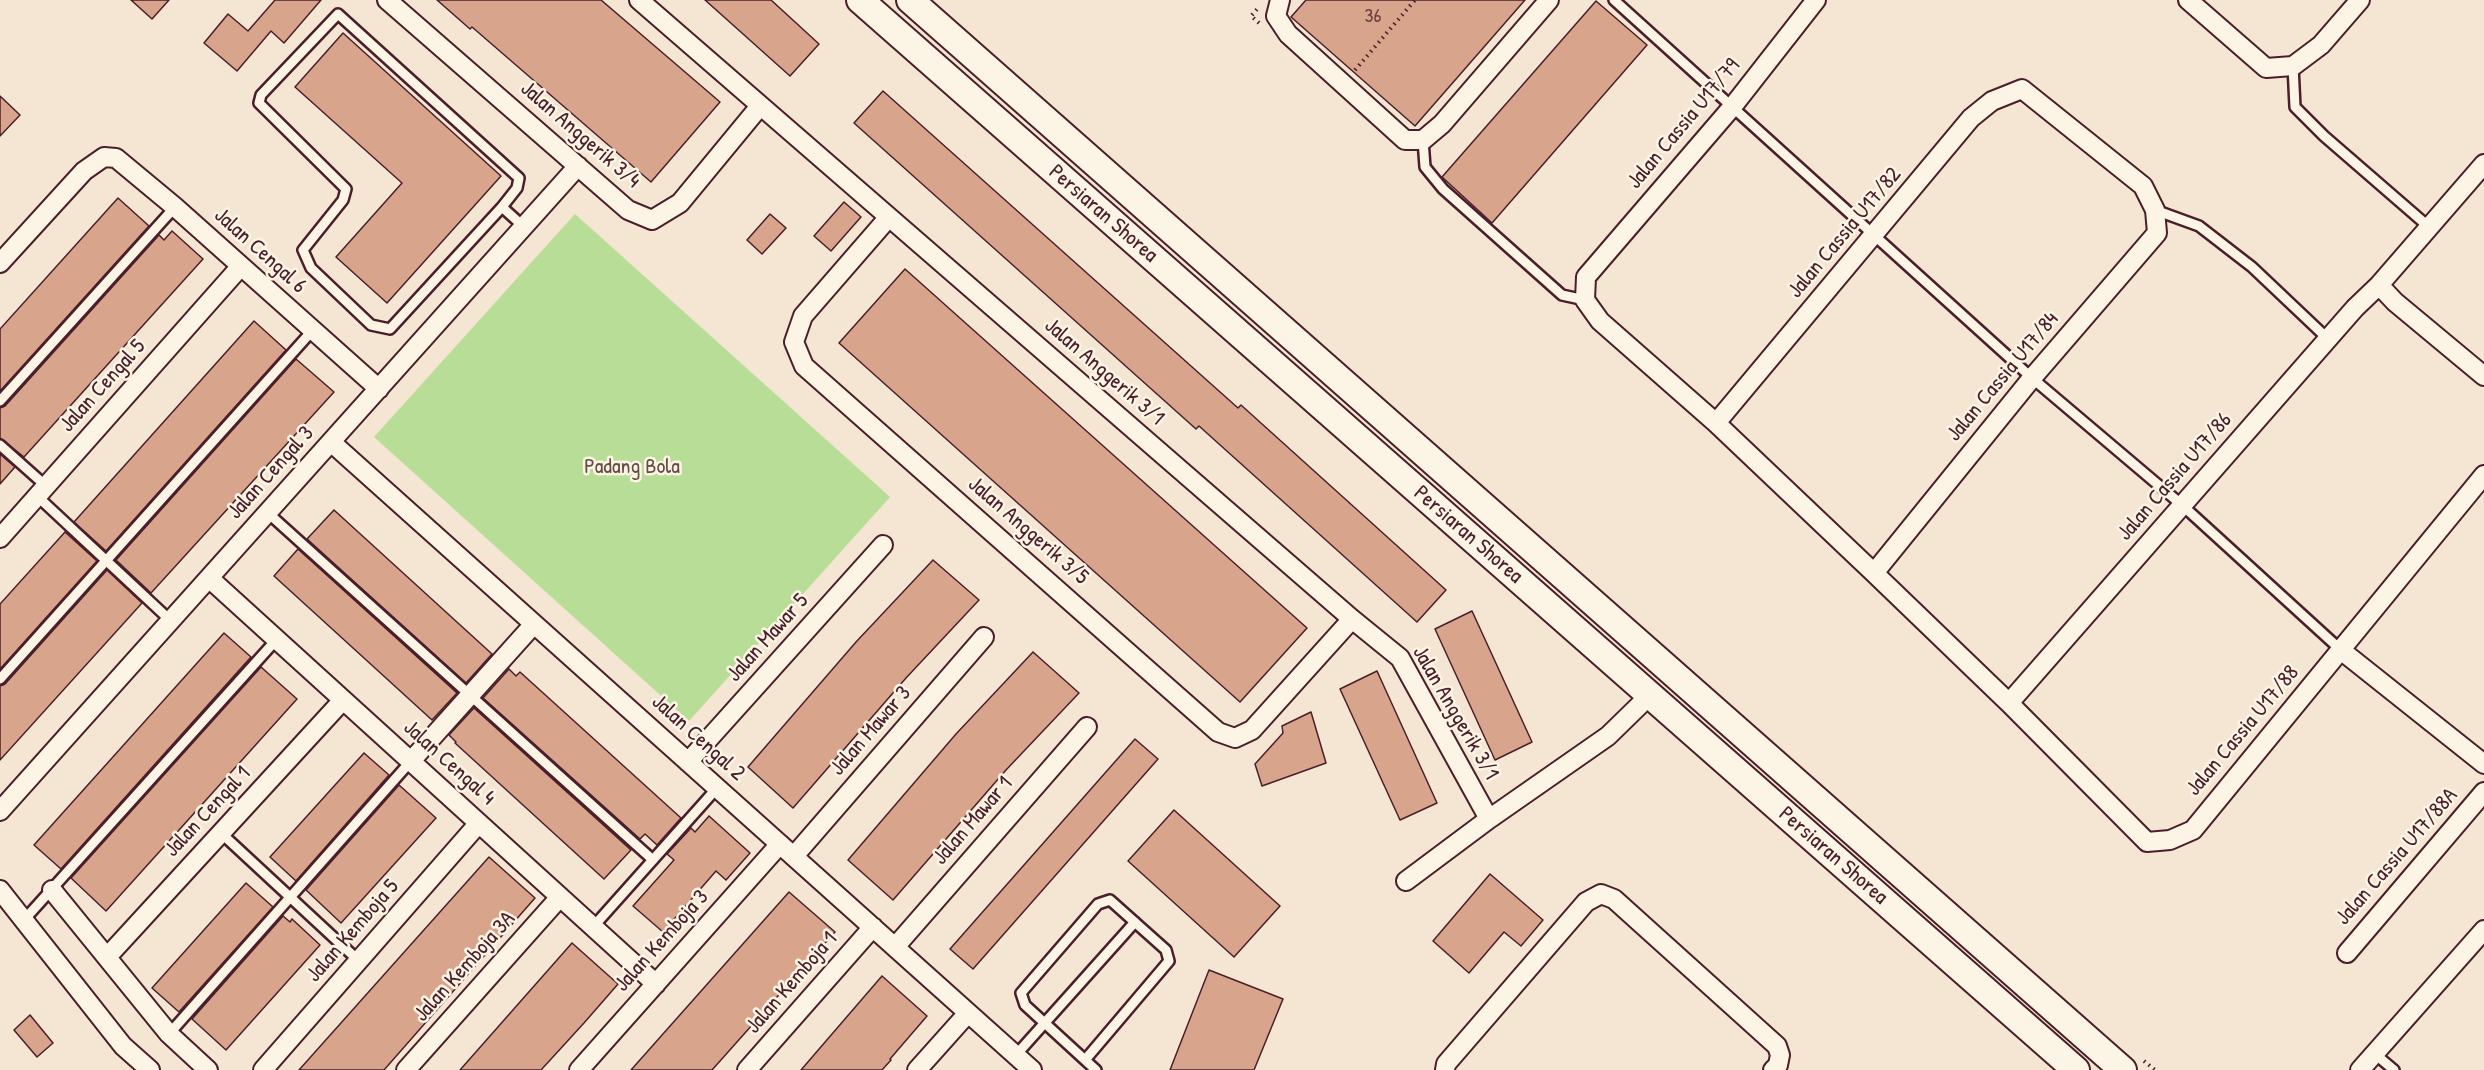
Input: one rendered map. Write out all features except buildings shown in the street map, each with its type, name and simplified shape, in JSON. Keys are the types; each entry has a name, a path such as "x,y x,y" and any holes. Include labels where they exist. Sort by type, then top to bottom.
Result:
{"main road":[{"name":"Persiaran Shorea","path":"860,0 2076,1070"},
{"name":"Persiaran Shorea","path":"910,0 2123,1070"},
{"path":"1604,614 1617,635 1649,675 1650,695 1664,694 1679,700 1720,727 1741,734"}],"street":[{"name":"Jalan Anggerik 3/4","path":"387,0 628,210 652,220 680,203 760,105"},
{"name":"Jalan Anggerik 3/1","path":"639,0 1352,619 1400,658 1489,819"},
{"path":"1280,0 1276,16 1288,34 1405,140 1423,140 1442,124 1549,0"},
{"name":"Jalan Cassia U17/79","path":"1585,300 1586,277 1733,106 1816,0"},
{"path":"2188,0 2266,68 2293,66 2321,45 2360,0"},
{"name":"Jalan Cassia U17/82","path":"1716,423 1971,118 1992,101 2022,89 2143,186 2155,210"},
{"name":"Jalan Cengal 6","path":"0,263 84,171 104,157 116,158 175,207 379,389"},
{"name":"Jalan Cassia U17/86","path":"2010,703 2484,164"},
{"name":"Jalan Cengal 3","path":"0,811 578,166"},
{"name":"Jalan Cassia U17/84","path":"1874,573 2032,378 2157,233 2155,210"},
{"name":"Jalan Anggerik 3/5","path":"889,217 803,316 794,342 804,366 1218,732 1235,738 1252,730 1352,619"},
{"name":"Jalan Cengal 5","path":"0,538 241,266"},
{"path":"2379,285 2395,302 2484,376"},
{"path":"1585,300 1600,321 1716,423 2010,703"},
{"name":"Jalan Cengal 2","path":"331,442 1032,1070"},
{"name":"Jalan Cassia U17/88","path":"2010,703 2147,842 2170,840 2193,830 2484,475"},
{"name":"Jalan Mawar 5","path":"688,762 883,545"},
{"name":"Jalan Cengal 4","path":"209,578 656,984"},
{"path":"411,761 534,624"},
{"name":"Jalan Mawar 3","path":"787,850 984,637"},
{"path":"2342,651 2484,764"},
{"path":"1406,881 1489,819 1608,736 1650,695"},
{"name":"Jalan Cengal 1","path":"108,956 344,700"},
{"name":"Jalan Mawar 1","path":"895,947 1088,727"},
{"name":"Jalan Cassia U17/88A","path":"2347,953 2484,792"},
{"name":"Jalan Kemboja 5","path":"263,1070 479,823"},
{"name":"Jalan Kemboja 3","path":"579,1070 656,984 787,850"},
{"path":"0,890 123,1046 150,1070"},
{"path":"52,890 108,956 169,1034 208,1070"},
{"path":"1445,1070 1446,1064 1587,902 1601,894 1614,898 1777,1046 1780,1055 1778,1065 1773,1070"},
{"name":"Jalan Kemboja 3A","path":"405,1070 560,897"},
{"name":"Jalan Kemboja 1","path":"747,1070 873,927"},
{"path":"2360,1070 2484,930"},
{"path":"917,1070 968,1013"}],"lane":[{"path":"1614,0 2032,378 2182,505 2342,651"},
{"path":"338,14 519,178 517,188 502,207 390,329 371,325 311,268 303,250 343,200 346,189 259,103 261,95 338,14"},
{"path":"2293,66 2295,106 2324,136 2429,227"},
{"path":"1423,140 1425,167 1443,189 1562,295 1585,300"},
{"path":"0,401 175,207"},
{"path":"502,207 524,227"},
{"path":"2155,210 2199,226 2252,267 2328,339"},
{"path":"0,679 312,331"},
{"path":"0,445 106,561 171,621"},
{"path":"268,513 653,860"},
{"path":"24,920 277,639"},
{"path":"169,1034 411,761"},
{"path":"593,927 717,788"},
{"path":"221,832 359,961"},
{"path":"1085,1060 1169,961 1166,950 1110,900 1098,904 1021,993 1025,1005 1045,1023 1085,1060 1096,1070"},
{"path":"1016,1055 1136,922"},
{"path":"2374,1054 2394,1070"}],"path":[{"path":"1343,84 1415,0"}],"green space":[{"name":"Padang Bola","path":"575,214 890,497 689,721 374,437"}]}
